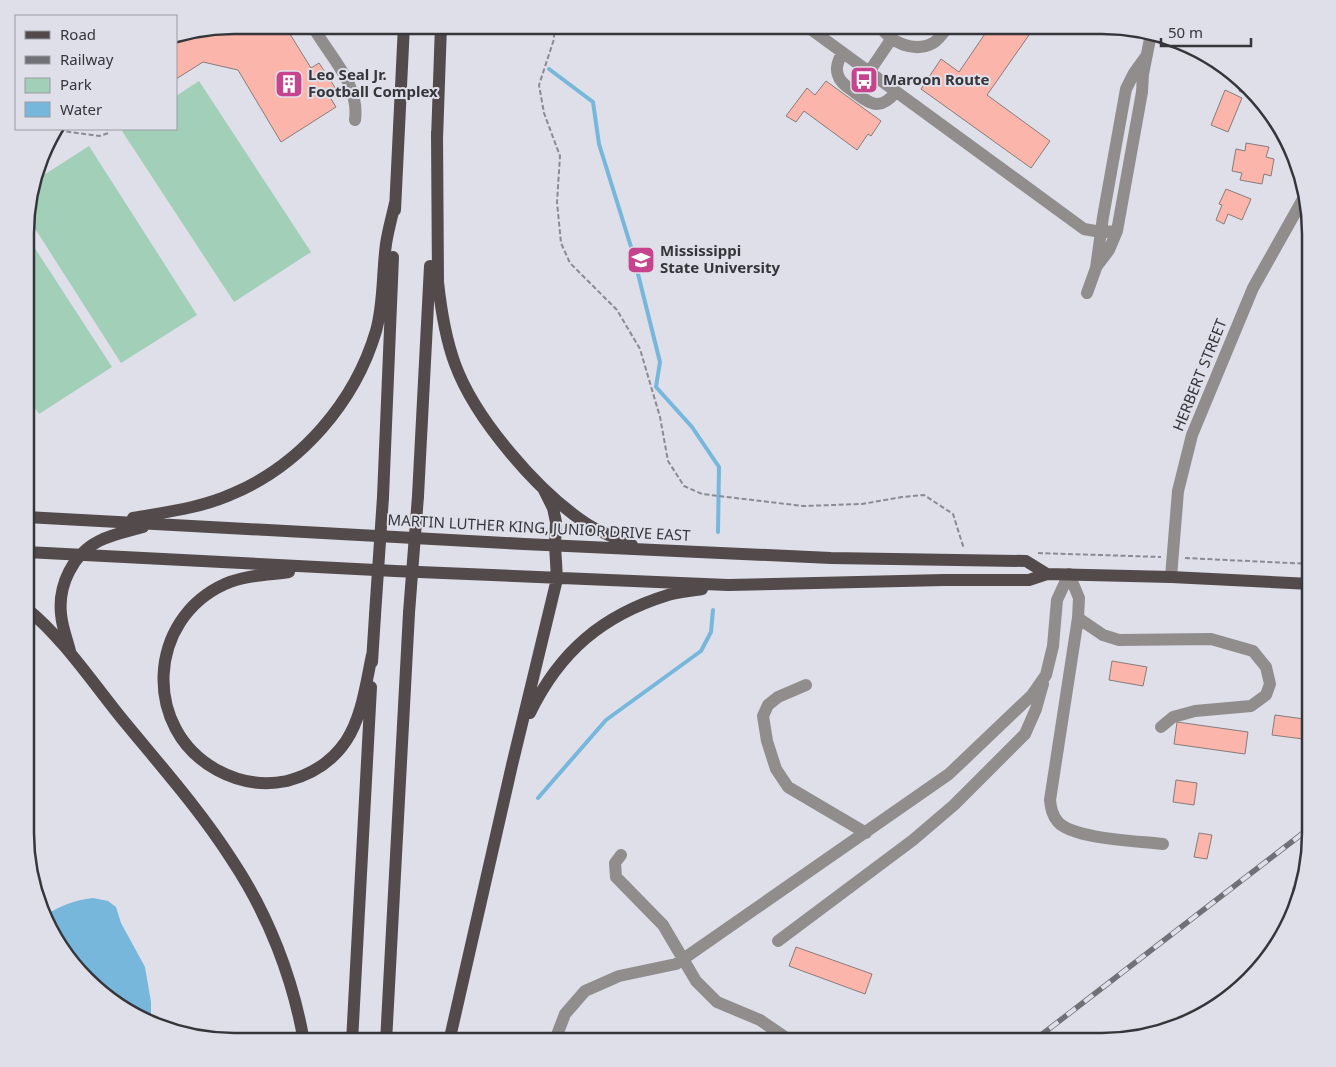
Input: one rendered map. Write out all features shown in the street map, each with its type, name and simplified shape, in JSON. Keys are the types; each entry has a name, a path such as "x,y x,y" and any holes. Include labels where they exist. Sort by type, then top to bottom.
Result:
{"main road":[{"path":"352,1033 374,615 383,497 404,34"},
{"path":"386,1033 409,613 418,496 441,34"},
{"path":"437,132 438,282 440,305 449,347 465,387 478,410 502,442 543,488 585,523 597,530 642,548"},
{"path":"110,521 179,510 232,495 256,483 282,466 300,452 328,422 350,389 369,351 376,330 381,308 386,244 395,203"},
{"path":"451,1033 512,765 557,579 556,522 553,508 543,488"},
{"name":"MARTIN LUTHER KING, JUNIOR DRIVE EAST","path":"34,517 831,558 1026,561 1047,574"},
{"path":"72,656 61,614 60,597 65,580 80,556 101,540 153,524"},
{"path":"34,553 557,579 728,585 1029,580 1047,574 1171,577 1302,584"},
{"path":"312,567 247,577 228,583 212,590 186,614 170,642 165,657 163,674 166,706 185,744 197,757 210,766 226,775 242,780 259,783 277,783 310,773 336,754 353,729 372,655"},
{"path":"520,736 541,692 558,668 575,647 603,625 631,609 670,594 728,585"},
{"path":"34,615 72,656 201,817 232,859 255,897 274,940 292,990 302,1033"}],"street":[{"path":"318,34 350,87 355,100 355,120"},
{"path":"817,34 1084,229 1117,232"},
{"path":"886,34 900,43 914,47 932,43 943,34"},
{"path":"869,72 892,38"},
{"path":"1096,268 1109,250 1117,232 1150,40"},
{"path":"842,52 837,63 837,75 842,84 870,103 876,104 887,102 896,92"},
{"path":"1087,293 1096,268 1126,89 1134,73 1147,55"},
{"name":"HERBERT STREET","path":"1171,577 1178,491 1192,435 1254,288 1300,204"},
{"path":"1069,574 1079,598 1078,618 1050,800 1052,813 1059,823 1084,835 1163,844"},
{"path":"778,942 913,840 954,805 1025,734 1036,709 1046,675 1053,646 1058,600 1069,574"},
{"path":"1078,618 1102,635 1120,640 1211,639 1253,651 1266,667 1270,684 1266,694 1251,706 1195,711 1173,716 1162,727"},
{"path":"558,1033 565,1014 585,991 619,976 676,964 684,960 949,774 1032,695 1046,675"},
{"path":"806,685 778,698 768,705 763,716 767,741 776,769 788,787 866,833"},
{"path":"621,855 615,863 616,876 662,925 696,981 717,1002 760,1020 779,1033"}],"path":[{"path":"554,34 554,39 538,84 544,113 560,156 558,202 561,243 570,263 617,310 640,349 660,417 668,461 684,486 702,494 803,506 862,504 902,497 924,496 953,514 965,550"},
{"path":"63,131 99,136 109,133"},
{"path":"1034,553 1302,564"}],"green space":[{"path":"199,81 311,252 234,302 122,131 178,130 178,95"},
{"path":"89,146 197,315 121,363 34,227 35,208 42,176"},
{"path":"34,247 112,367 39,414 34,407"}],"water":[{"path":"93,898 108,901 116,907 121,923 145,967 151,1002 151,1016 123,1000 102,984 83,965 67,944 50,912 80,900"}],"building":[{"name":"Leo Seal Jr. Football Complex","path":"221,34 290,34 311,68 319,63 336,89 328,94 336,107 281,142 238,70 203,62 178,78 178,42"},
{"path":"985,34 1030,34 987,95 1050,141 1031,168 921,89 941,59 959,72"},
{"path":"826,81 881,121 871,136 868,134 857,150 804,111 796,122 786,116 807,88 815,95"},
{"path":"1225,90 1242,98 1228,132 1211,125"},
{"path":"1246,143 1269,147 1266,157 1274,159 1271,176 1264,174 1262,184 1240,180 1242,173 1232,171 1236,149 1245,151"},
{"path":"1226,189 1251,199 1242,220 1228,214 1224,224 1216,220 1222,205 1219,204"},
{"path":"1112,661 1147,667 1143,686 1109,680"},
{"path":"1275,715 1302,719 1302,739 1272,735"},
{"path":"1177,722 1248,732 1245,754 1174,744"},
{"path":"1176,780 1197,783 1194,805 1173,802"},
{"path":"1199,833 1212,835 1207,859 1194,857"},
{"path":"796,947 872,974 865,994 789,966"}],"waterway":[{"path":"549,69 593,102 599,144 632,250 660,362 656,387 692,427 719,467 718,532"},
{"path":"538,798 606,720 701,651 711,632 713,610"}],"railway":[{"path":"1044,1033 1302,834"}],"place":[{"name":"Maroon Route","path":"864,80"},
{"name":"Leo Seal Jr. Football Complex","path":"289,84"},
{"name":"Mississippi State University","path":"641,260"}]}
